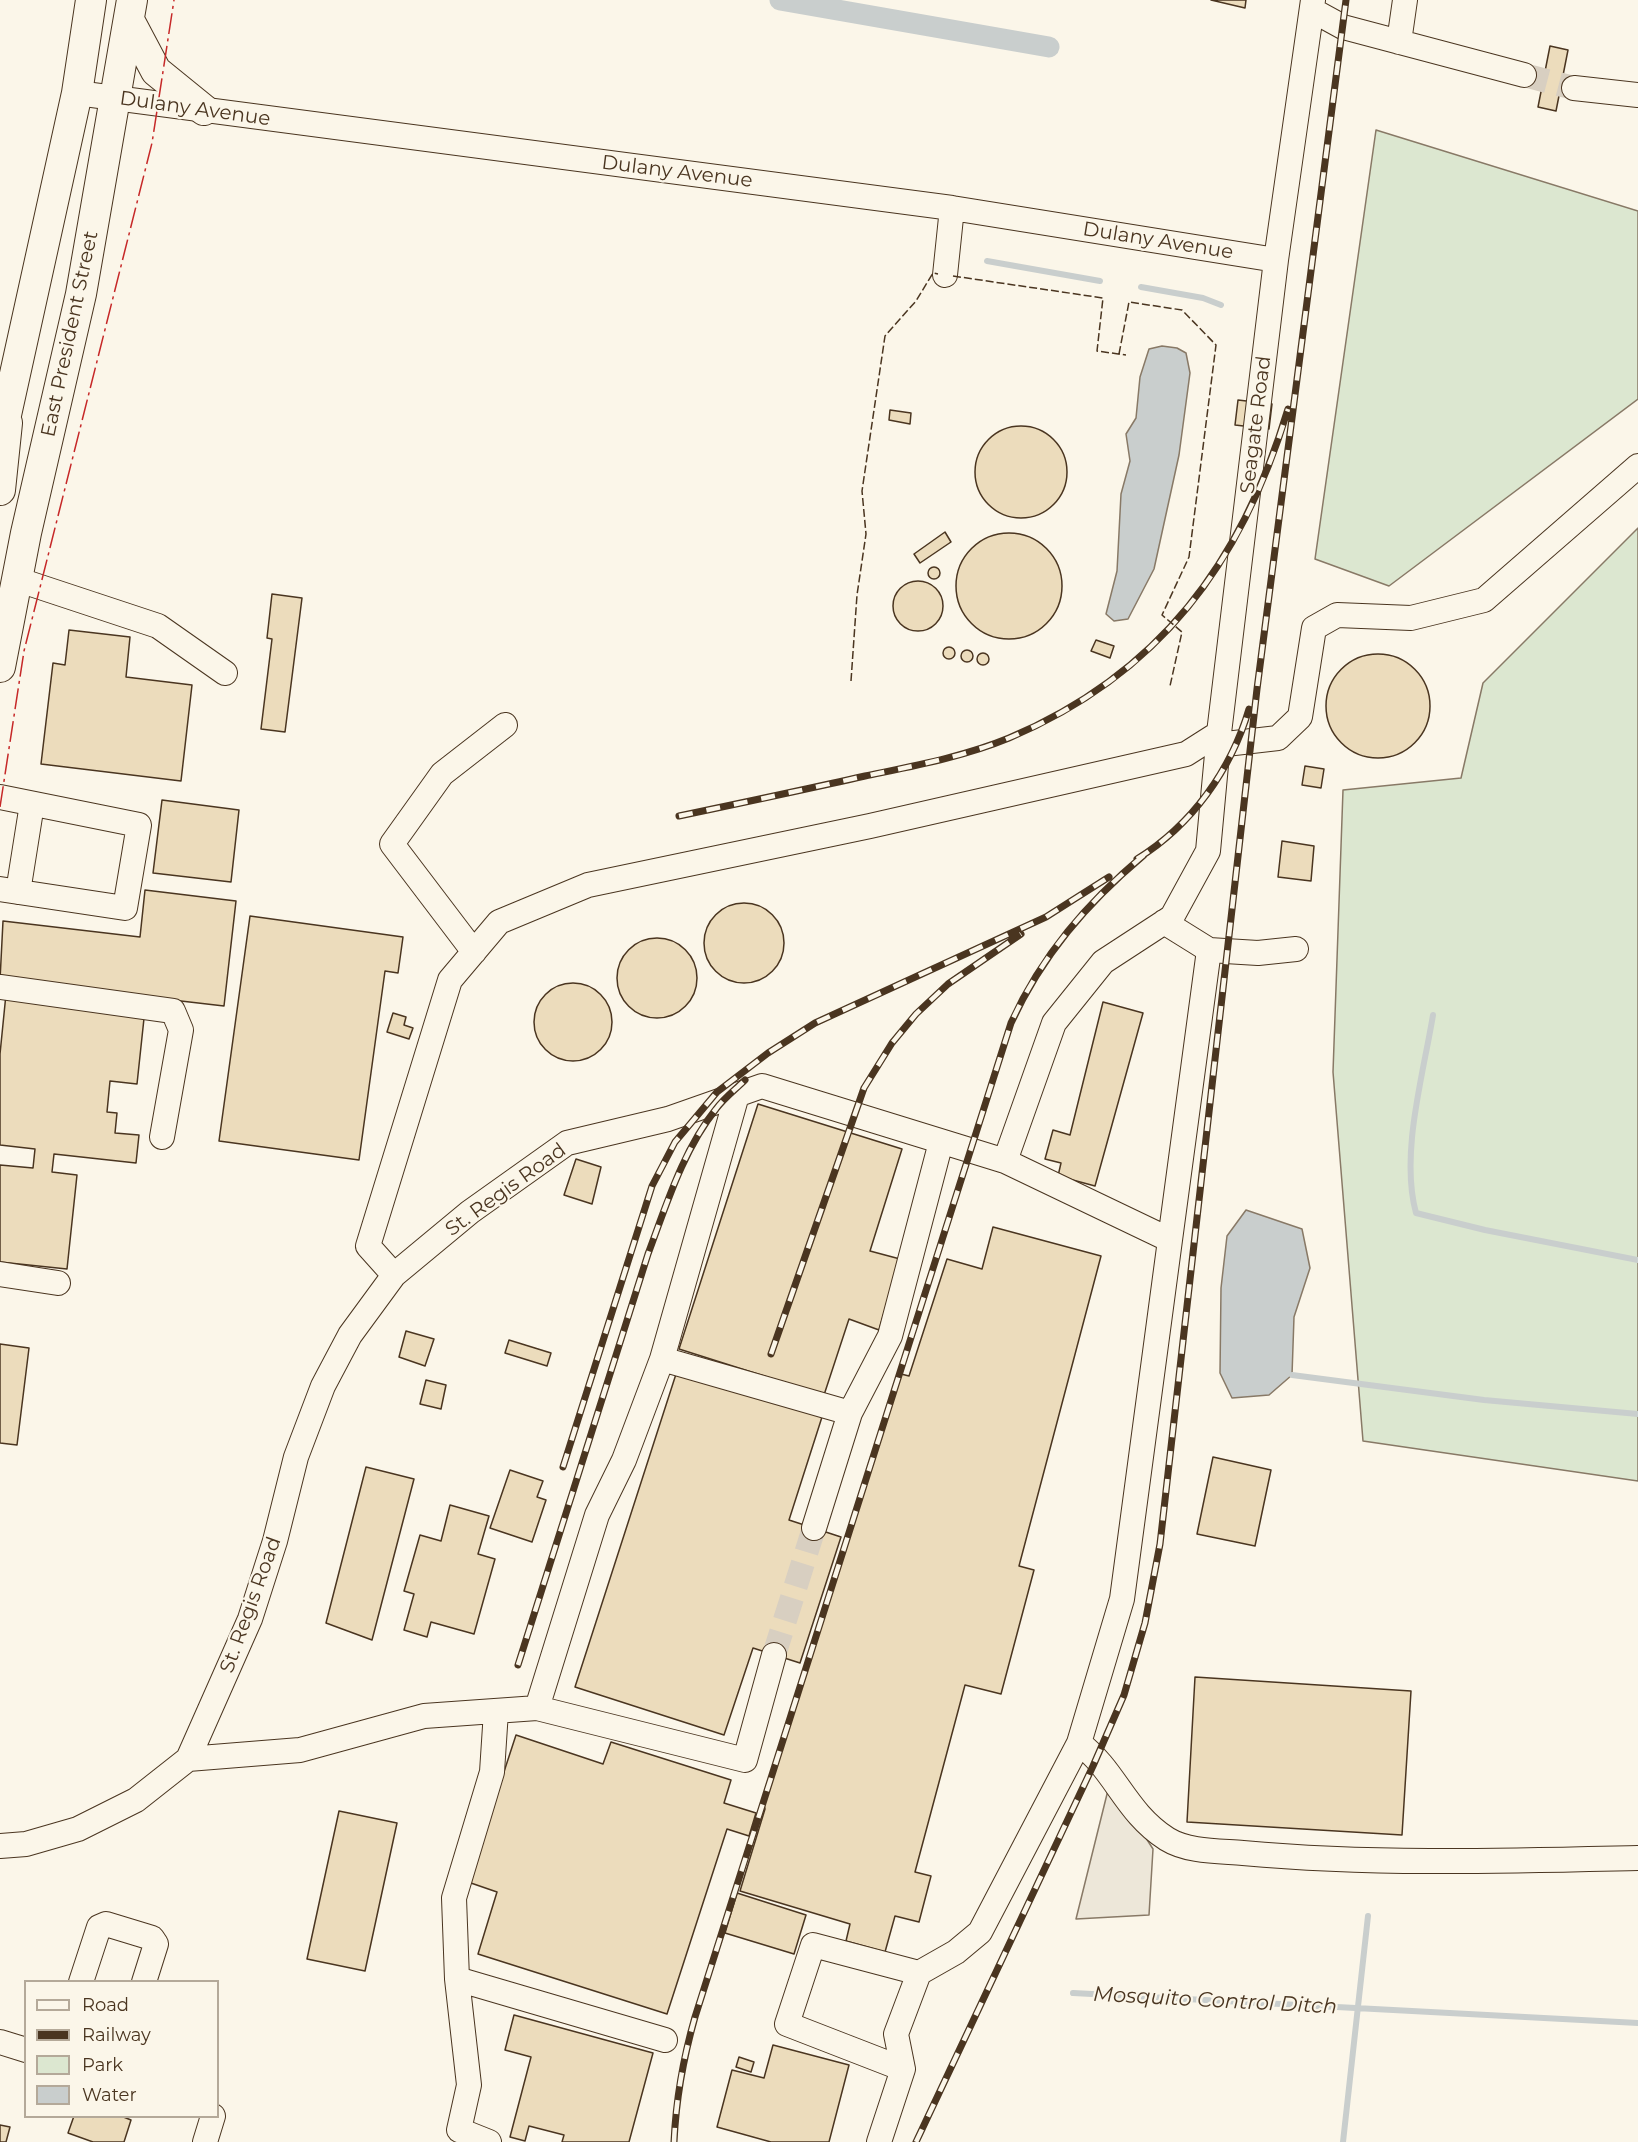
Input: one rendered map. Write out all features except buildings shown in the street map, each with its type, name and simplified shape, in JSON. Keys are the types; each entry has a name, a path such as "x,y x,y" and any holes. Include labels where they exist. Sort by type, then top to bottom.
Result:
{"main road":[{"path":"0,442 77,93 91,0"},
{"path":"131,10 156,71 204,110"},
{"name":"East President Street","path":"0,667 8,571 81,294 131,10"},
{"path":"0,490 9,400"}],"street":[{"path":"1399,42 1405,0"},
{"path":"1312,5 1343,27 1524,75"},
{"name":"Seagate Road","path":"1164,922 1172,917 1208,851 1218,739 1276,260 1312,5"},
{"path":"1574,88 1638,95"},
{"name":"Dulany Avenue","path":"77,93 952,208 1276,260"},
{"path":"945,275 952,208"},
{"path":"394,1275 368,1246 450,980 499,922 588,885 870,826 1186,754 1218,739 1278,738 1300,717 1314,628 1337,615 1411,618 1484,600 1638,466"},
{"path":"8,571 158,626 225,673"},
{"path":"474,952 392,844 442,774 505,725"},
{"path":"0,797 140,825 124,908 9,890 32,804"},
{"path":"1005,1161 1054,1023 1103,962 1164,922 1209,950 1258,953 1296,949"},
{"path":"879,2142 903,2069 896,2034 919,1973 956,1952 980,1932 1079,1743 1122,1599 1209,950"},
{"path":"0,987 173,1011 181,1030 162,1137"},
{"name":"St. Regis Road","path":"0,1846 26,1844 78,1829 136,1800 188,1759 250,1619 275,1541 296,1457 323,1386 350,1335 394,1275 470,1212 567,1143 668,1119 762,1086 1005,1161 1170,1240"},
{"path":"537,1708 597,1515 624,1460 662,1359 737,1095"},
{"path":"814,1528 850,1413 890,1336 941,1142"},
{"path":"0,1274 58,1283"},
{"path":"662,1359 850,1413"},
{"path":"188,1759 300,1750 424,1716 537,1708 746,1760 774,1654"},
{"path":"489,2142 459,2130 469,2085 457,1979 454,1898 492,1772 496,1711"},
{"path":"1079,1743 1097,1757 1134,1812 1169,1840 1194,1848 1280,1856 1442,1860 1638,1858"},
{"path":"82,1980 99,1927 106,1924 153,1938 156,1944 145,1980"},
{"path":"903,2069 786,2024 813,1945 919,1973"},
{"path":"457,1979 665,2040"},
{"path":"0,2042 24,2049"},
{"path":"205,2142 212,2118"}],"green space":[{"path":"1376,130 1638,211 1638,399 1389,586 1315,559"},
{"path":"1638,528 1638,1481 1363,1441 1333,1072 1343,790 1461,778 1483,683"}],"shaded area":[{"path":"1110,1782 1153,1849 1149,1915 1076,1919"}],"water":[{"path":"1162,346 1177,348 1186,353 1190,373 1179,455 1154,569 1128,619 1114,621 1106,614 1117,571 1121,494 1130,461 1126,434 1136,418 1140,377 1149,349"},
{"path":"1246,1210 1302,1229 1310,1268 1294,1317 1292,1375 1269,1395 1232,1398 1220,1373 1221,1288 1227,1236"}],"waterway":[{"path":"780,0 1049,47"},
{"path":"987,261 1100,281"},
{"path":"1141,287 1203,298 1221,305"},
{"path":"1433,1015 1412,1141 1410,1166 1416,1213 1485,1230 1638,1260"},
{"path":"1292,1375 1484,1400 1638,1414"},
{"name":"Mosquito Control Ditch","path":"1343,2142 1368,1916"},
{"name":"Mosquito Control Ditch","path":"1073,1993 1638,2023"}],"tunnel":[{"path":"1524,75 1574,88"},
{"path":"774,1655 814,1528"}],"railway":[{"path":"916,2142 1093,1766 1124,1695 1145,1623 1160,1544 1257,689 1346,0"},
{"path":"679,816 920,765 974,751 1009,738 1062,712 1110,681 1152,646 1188,607 1219,563 1246,516 1269,464 1288,409"},
{"path":"1137,859 1175,830 1207,794 1232,753 1249,709"},
{"path":"674,2142 681,2079 695,2017 1011,1023 1037,975 1068,932 1085,911 1144,855"},
{"path":"563,1467 652,1186 675,1142 717,1092 768,1053 815,1023 1046,917 1109,877"},
{"path":"771,1354 864,1088 892,1043 916,1014 948,984 1021,934"},
{"path":"518,1665 648,1254 669,1198 685,1160 704,1125 723,1101 745,1080"}],"fence":[{"path":"851,681 857,595 866,534 862,491 885,336 916,301 933,273 938,274"},
{"path":"953,276 1103,298 1097,351 1126,355"},
{"path":"1119,354 1129,302 1182,310 1216,345 1189,557 1162,615 1182,632 1170,686"}],"power":[{"path":"0,807 24,651 152,143 174,0"}]}
